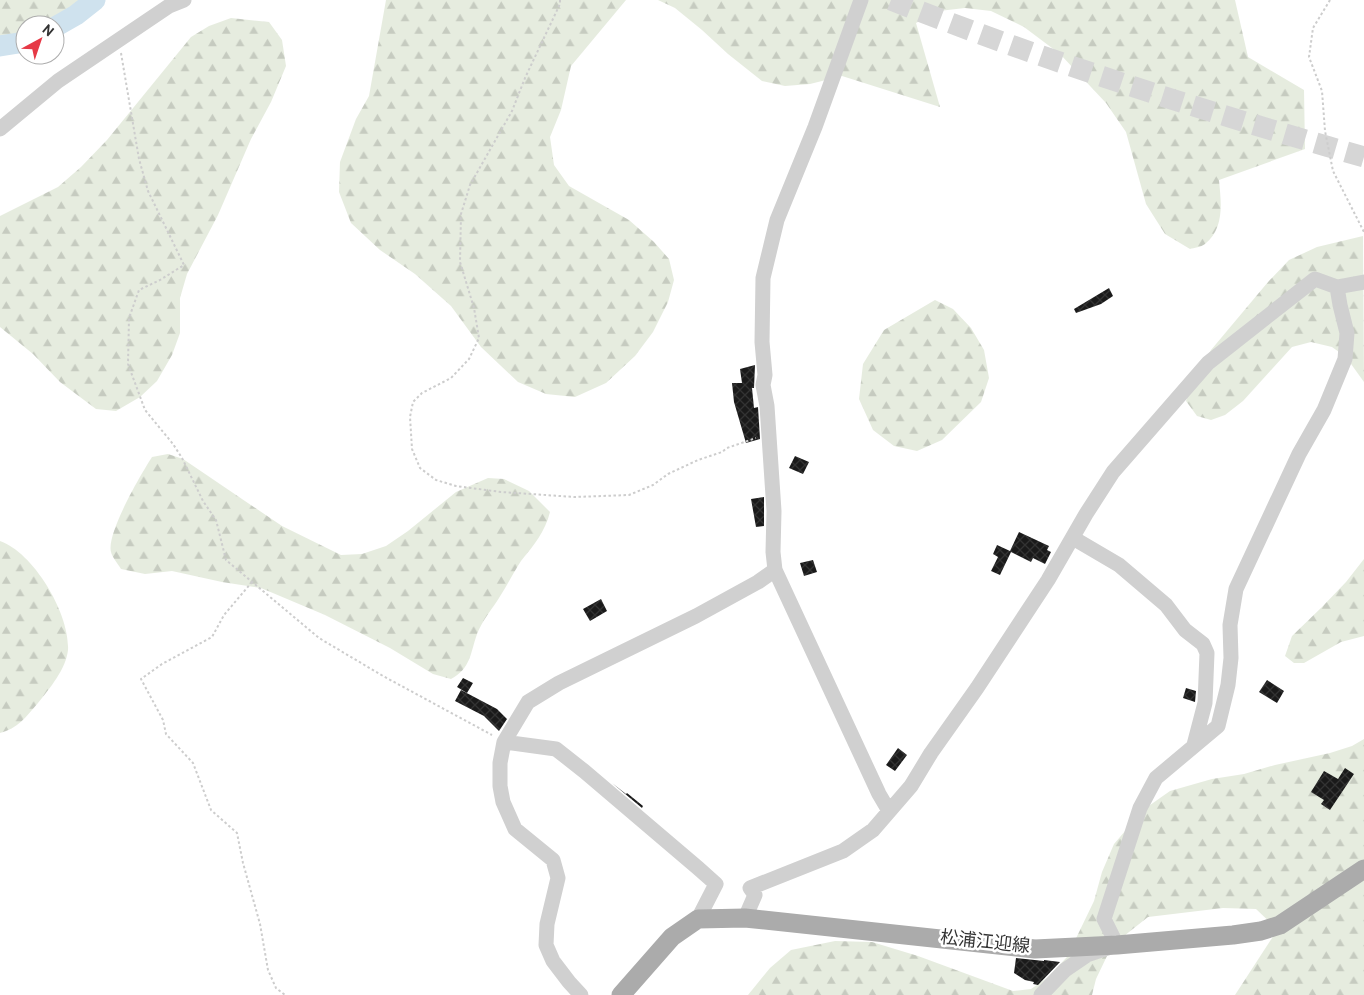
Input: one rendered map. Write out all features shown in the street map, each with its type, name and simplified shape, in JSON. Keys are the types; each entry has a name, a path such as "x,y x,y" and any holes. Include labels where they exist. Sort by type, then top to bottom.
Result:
{"main road":[{"name":"松浦江迎線","path":"698,919 745,918 1035,950 1117,945 1261,931 1280,925 1364,870"},
{"path":"621,995 672,937 698,919"}],"street":[{"path":"0,129 58,81 169,6 184,0"},
{"path":"861,0 815,127 776,220 763,278 762,342 765,375 763,385 767,406 774,511 773,552 776,570 879,794 889,811"},
{"path":"745,918 755,895 750,888 808,866 855,844 873,830 911,786 931,753 977,688 1048,580 1113,472 1208,363 1315,279 1338,287 1364,282"},
{"path":"1040,995 1066,970 1087,955 1117,945 1104,919 1140,808 1156,778 1218,726 1228,685 1231,658 1230,625 1236,589 1299,454 1324,410 1345,359 1347,332 1340,305 1338,287"},
{"path":"1072,538 1119,565 1166,605 1185,630 1204,644 1207,653 1205,703 1194,745"},
{"path":"582,995 553,961 546,945 547,924 558,878 553,860 515,829 503,802 500,786 500,763 504,742 528,702 559,684 704,611 758,582 776,570"},
{"path":"504,742 556,749 710,878 716,884 698,919"}],"path":[{"path":"560,0 560,4 525,78 512,111 495,143 478,168 463,207 460,224 460,262 474,308 479,338 469,359 451,378 422,393 413,402 410,417 412,449 420,468 436,480 456,486 500,492 575,497 629,495 653,485 668,474 698,460 768,434"},
{"path":"1330,0 1313,28 1309,56 1322,91 1325,131 1333,171 1364,232"},
{"path":"119,39 139,159 148,191 184,265 139,290 129,318 128,364 145,410 173,444 182,458 202,501 216,520 226,560 319,638 383,676 504,742"},
{"path":"252,582 224,615 212,637 162,664 141,679 163,720 166,734 193,763 210,810 237,833 243,863 260,924 268,970 276,988 286,995"}],"green space":[{"path":"0,0 84,0 65,19 65,15 15,15 15,49 0,54"},
{"path":"386,0 626,0 571,66 561,110 550,137 554,165 569,186 629,220 654,242 669,259 674,280 668,302 653,332 635,356 606,383 575,397 546,394 518,382 481,347 451,306 415,274 380,250 351,223 339,192 340,162 356,119 369,96"},
{"path":"658,0 1235,0 1248,57 1304,90 1305,149 1219,180 1219,223 1211,238 1205,244 1190,249 1165,234 1146,204 1126,132 1106,103 1060,54 1024,27 991,11 965,8 939,11 916,23 940,107 842,76 810,84 785,86 762,81 675,8"},
{"path":"231,18 269,22 282,40 286,66 271,102 251,139 218,215 187,274 180,298 180,333 172,355 157,381 140,397 116,411 96,409 60,382 33,354 0,327 0,216 58,187 107,140 191,37 209,26"},
{"path":"1363,236 1364,382 1346,357 1332,347 1311,342 1292,347 1243,401 1225,415 1211,420 1197,416 1186,401 1192,382 1211,350 1268,282 1289,260 1317,247"},
{"path":"935,300 953,309 971,328 984,350 989,378 981,402 942,440 917,451 894,446 873,430 859,399 863,364 884,330"},
{"path":"168,454 183,459 282,526 341,555 362,554 386,546 408,531 456,492 488,478 504,479 529,491 550,512 538,538 521,561 482,624 466,665 458,675 451,679 433,674 390,648 325,615 261,588 172,571 145,574 121,569 111,552 111,543 119,519 152,457"},
{"path":"0,541 13,548 25,558 48,586 63,619 68,650 61,671 38,703 17,725 0,733"},
{"path":"1364,559 1364,636 1341,642 1304,663 1294,663 1285,656 1292,636 1346,582"},
{"path":"1364,739 1364,995 1235,995 1274,935 1275,927 1256,909 1223,908 1148,917 1124,936 1107,956 1096,979 1092,995 748,995 770,968 791,950 835,941 872,942 918,956 1013,991 1031,989 1047,978 1067,957 1094,901 1102,872 1114,844 1143,810 1170,791 1212,779 1244,774 1330,753 1352,746"}],"building":[{"path":"1109,288 1113,296 1101,304 1076,313 1074,309"},
{"path":"755,365 754,388 752,388 754,408 758,407 760,439 746,443 734,402 732,383 742,383 740,369"},
{"path":"795,456 809,462 803,474 789,468"},
{"path":"764,497 764,526 756,527 751,499"},
{"path":"1019,532 1049,546 1047,550 1051,552 1045,564 1033,558 1031,562 1011,552 1000,575 991,571 998,557 993,554 997,545 1010,551"},
{"path":"813,560 817,572 804,576 800,563"},
{"path":"601,599 607,611 590,621 583,609"},
{"path":"463,678 473,683 467,693 457,687"},
{"path":"1267,680 1284,691 1277,703 1259,692"},
{"path":"1186,688 1196,691 1195,702 1183,698"},
{"path":"461,690 497,709 507,719 499,731 484,716 455,701"},
{"path":"898,748 907,755 895,771 886,765"},
{"path":"1345,768 1354,774 1330,810 1321,804 1324,800 1311,792 1324,771 1338,779"},
{"path":"612,783 643,806 642,808"},
{"path":"1016,958 1060,962 1038,985 1014,973"}],"waterway":[{"path":"65,21 95,0"},
{"path":"0,46 15,44"}],"tunnel":[{"path":"891,0 1007,44 1125,84 1244,122 1364,157"}]}
